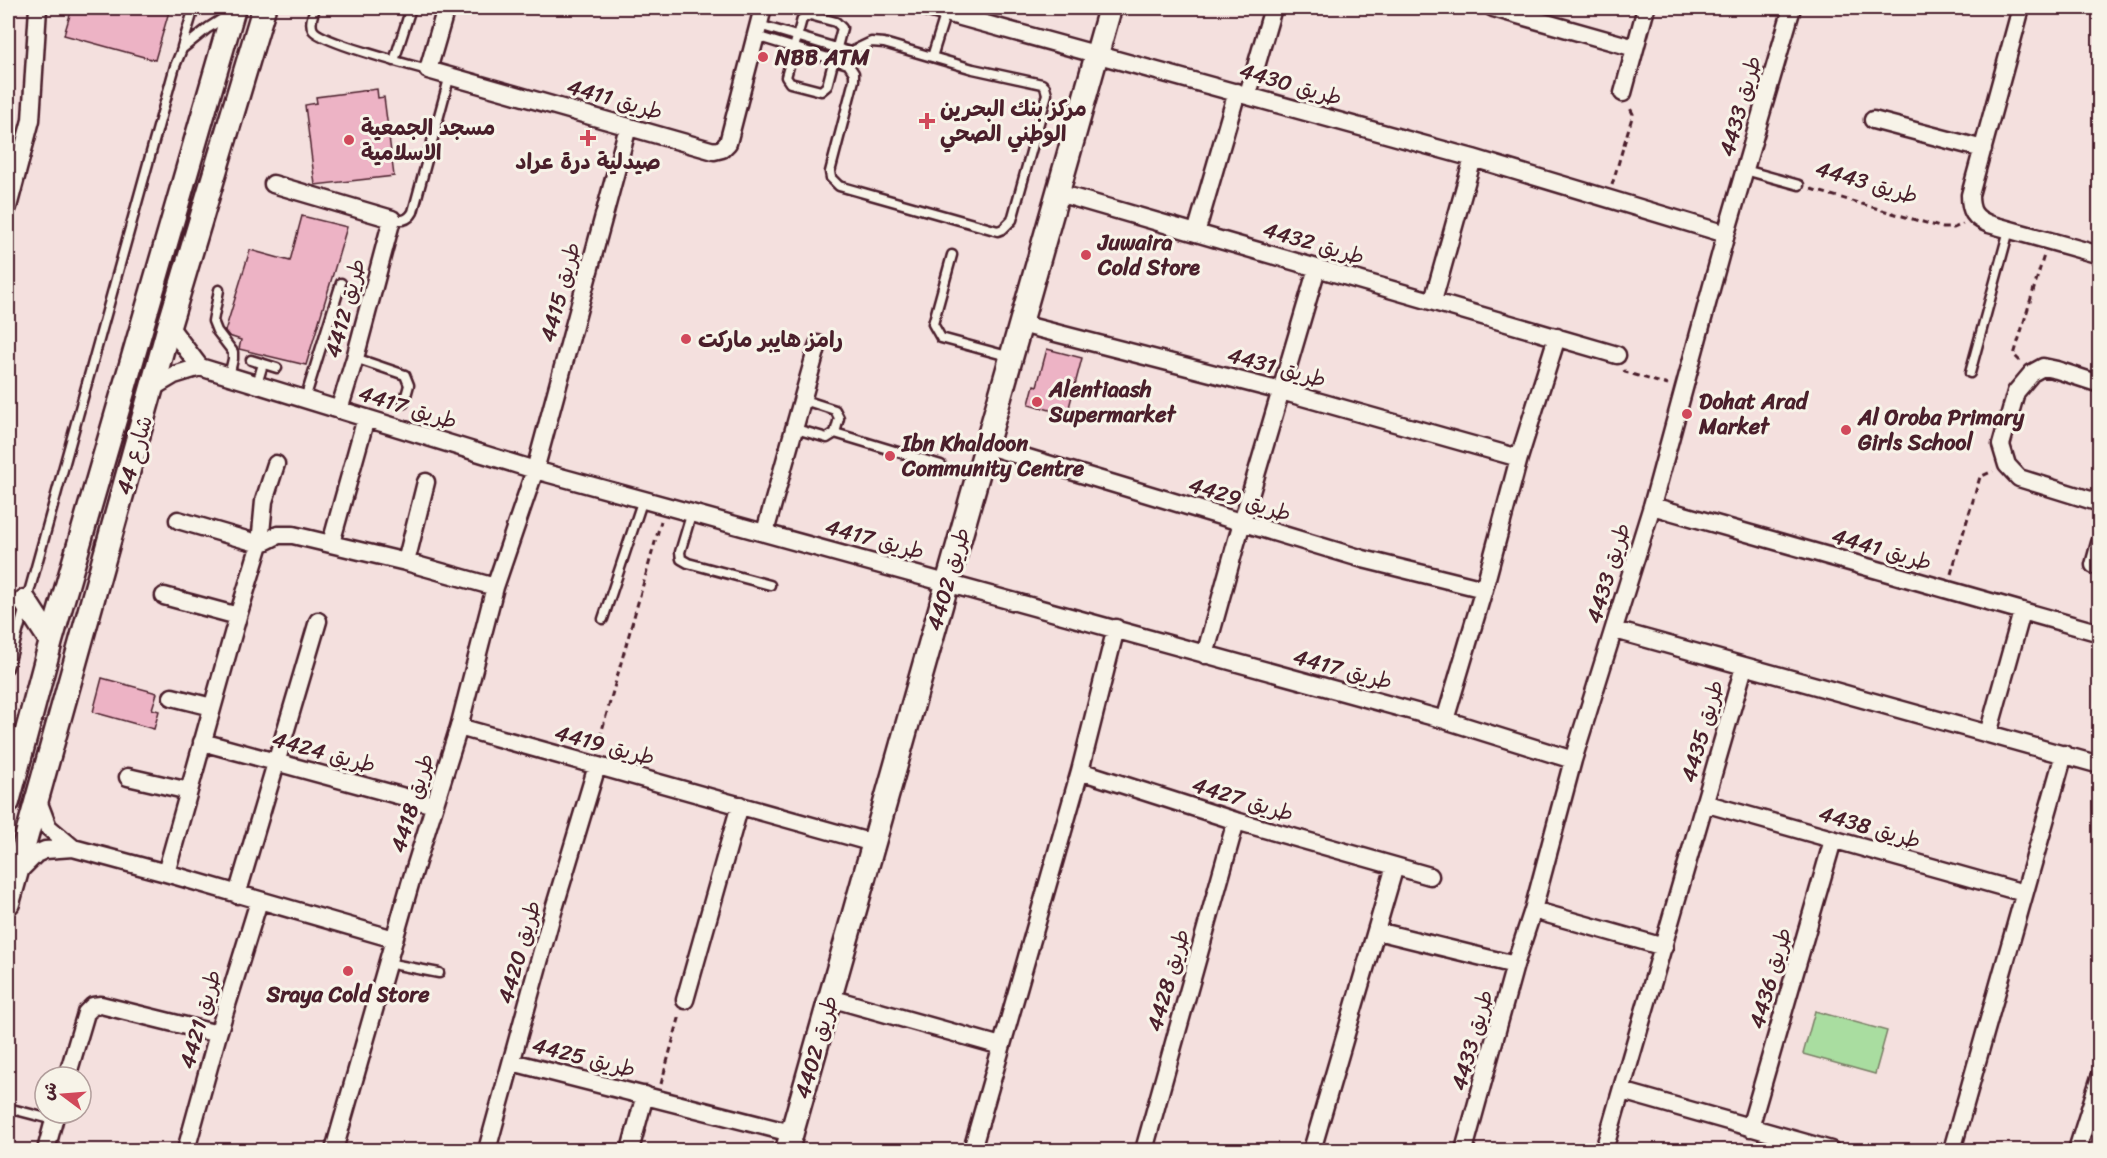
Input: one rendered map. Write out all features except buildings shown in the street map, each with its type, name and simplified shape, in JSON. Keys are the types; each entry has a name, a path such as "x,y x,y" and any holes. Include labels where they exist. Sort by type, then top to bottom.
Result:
{"main road":[{"name":"شارع 44","path":"8,903 169,326 264,8"},
{"name":"طريق 4402","path":"789,1142 1110,8"},
{"name":"شارع 44","path":"8,802 18,737 51,641 234,10"},
{"path":"25,601 51,641"}],"street":[{"path":"8,207 31,120 38,8"},
{"path":"428,70 446,8"},
{"name":"طريق 4411","path":"428,70 714,151 722,150 728,143 763,8"},
{"name":"طريق 4430","path":"928,8 954,12 1097,55 1473,158 1726,234"},
{"path":"1196,233 1242,93 1273,8"},
{"path":"1493,8 1635,48"},
{"path":"1623,93 1646,8"},
{"name":"طريق 4433","path":"1464,1150 1515,965 1533,910 1573,760 1652,506 1726,234 1792,8"},
{"path":"2019,8 1970,195 1970,206 1973,215 1981,221 2100,255"},
{"path":"1873,120 1983,149"},
{"name":"طريق 4415","path":"535,470 628,127"},
{"path":"1433,301 1473,158"},
{"path":"273,184 392,219"},
{"name":"طريق 4432","path":"1058,193 1617,355"},
{"name":"طريق 4412","path":"339,410 392,219"},
{"path":"1205,655 1317,268"},
{"name":"طريق 4431","path":"1022,324 1281,391 1519,458"},
{"path":"152,388 174,375 201,367 169,326"},
{"path":"1445,720 1484,590 1519,458 1557,337"},
{"path":"765,532 818,345"},
{"name":"طريق 4417","path":"201,367 535,470 1116,628 1205,655 1445,720 1573,760"},
{"path":"2100,384 2043,367 2032,374 2016,392 2001,445 2007,465 2019,478 2100,503"},
{"path":"331,543 366,418"},
{"name":"طريق 4429","path":"985,445 1363,559 1484,590"},
{"path":"166,873 260,544 264,501 276,464"},
{"name":"طريق 4418","path":"334,1150 394,939 459,727 495,587 535,470"},
{"path":"405,562 426,483"},
{"name":"طريق 4441","path":"1652,506 2100,633"},
{"path":"178,520 260,544 278,535 293,535 331,543 495,587"},
{"path":"2094,565 2100,543"},
{"path":"164,596 238,616"},
{"path":"1988,734 2022,612"},
{"path":"237,895 318,621"},
{"path":"972,1150 1080,771 1116,628"},
{"path":"1615,630 1744,667"},
{"name":"طريق 4435","path":"1604,1150 1744,667 2100,765"},
{"path":"172,697 212,707"},
{"name":"طريق 4419","path":"459,727 873,843"},
{"name":"طريق 4424","path":"202,742 434,805"},
{"path":"1952,1150 2064,754"},
{"name":"طريق 4420","path":"487,1150 594,766"},
{"name":"طريق 4427","path":"1080,771 1236,821 1430,876"},
{"path":"128,777 189,791"},
{"path":"37,798 48,827 73,848"},
{"name":"طريق 4438","path":"1704,803 2024,893"},
{"path":"685,1000 740,805"},
{"name":"طريق 4428","path":"1144,1150 1236,821"},
{"name":"طريق 4436","path":"1750,1128 1833,840"},
{"path":"16,874 36,854 45,850 73,848 394,939"},
{"path":"1312,1150 1395,866"},
{"name":"طريق 4421","path":"186,1150 218,1034 259,901"},
{"path":"1533,910 1664,947"},
{"path":"1377,932 1515,965"},
{"path":"830,998 1001,1046"},
{"path":"71,1065 86,1013 93,1006 101,1005 218,1034"},
{"name":"طريق 4425","path":"512,1062 645,1095 789,1142"},
{"path":"2077,1150 2100,1077"},
{"path":"1622,1091 1831,1150"},
{"name":"طريق 4425","path":"630,1150 645,1095"},
{"path":"46,1150 53,1125"}],"lane":[{"path":"8,668 175,66 194,8"},
{"name":"طريق 4411","path":"315,8 311,22 315,32 352,47 428,70"},
{"path":"394,61 411,8"},
{"path":"182,49 234,10"},
{"path":"932,57 954,12"},
{"path":"812,15 839,23 842,28 827,86 823,90 819,91 790,83 787,80 786,74 797,37 804,17 812,15"},
{"path":"757,31 797,37 854,52 867,44 878,42 973,69 1042,84 1047,94 1012,220 998,231 839,186 831,178 831,167 855,76 852,69 848,64 794,48 757,31"},
{"path":"392,219 404,220 413,212 450,75"},
{"name":"طريق 4443","path":"1745,170 1798,185"},
{"path":"1970,374 2008,230"},
{"path":"952,255 933,324 936,330 941,338 1011,357"},
{"path":"305,399 341,283"},
{"path":"219,291 213,321 217,331 233,352 229,375"},
{"path":"355,358 405,375 409,385 404,403"},
{"path":"251,360 277,368"},
{"path":"257,384 263,364"},
{"path":"796,429 827,438 835,433 839,418 836,410 804,400"},
{"path":"835,433 941,465"},
{"path":"603,620 643,499"},
{"path":"692,512 680,552 681,559 688,563 770,585"},
{"path":"387,963 439,974"},
{"path":"8,1108 33,1113"}],"path":[{"path":"1608,198 1633,114 1623,93"},
{"name":"طريق 4443","path":"1798,185 1943,228 1954,228 1964,224 1973,215"},
{"path":"2032,374 2014,355 2048,241"},
{"path":"1617,355 1624,372 1684,390"},
{"path":"1946,591 1980,477 2007,465"},
{"path":"594,766 665,505"},
{"path":"645,1095 658,1092 685,1000"}],"green space":[{"path":"1815,1011 1887,1031 1875,1074 1803,1054"}],"place":[{"name":"NBB ATM","path":"763,57"},
{"name":"مركز بنك البحرين الوطني الصحي","path":"927,121"},
{"name":"صيدلية درة عراد","path":"588,138"},
{"name":"مسجد الجمعية الاسلامية","path":"349,140"},
{"name":"Juwaira Cold Store","path":"1086,255"},
{"name":"رامز هايبر ماركت","path":"686,339"},
{"name":"Alentiaash Supermarket","path":"1037,402"},
{"name":"Dohat Arad Market","path":"1687,414"},
{"name":"Al Oroba Primary Girls School","path":"1846,430"},
{"name":"Ibn Khaldoon Community Centre","path":"890,456"},
{"name":"Sraya Cold Store","path":"348,971"}]}
